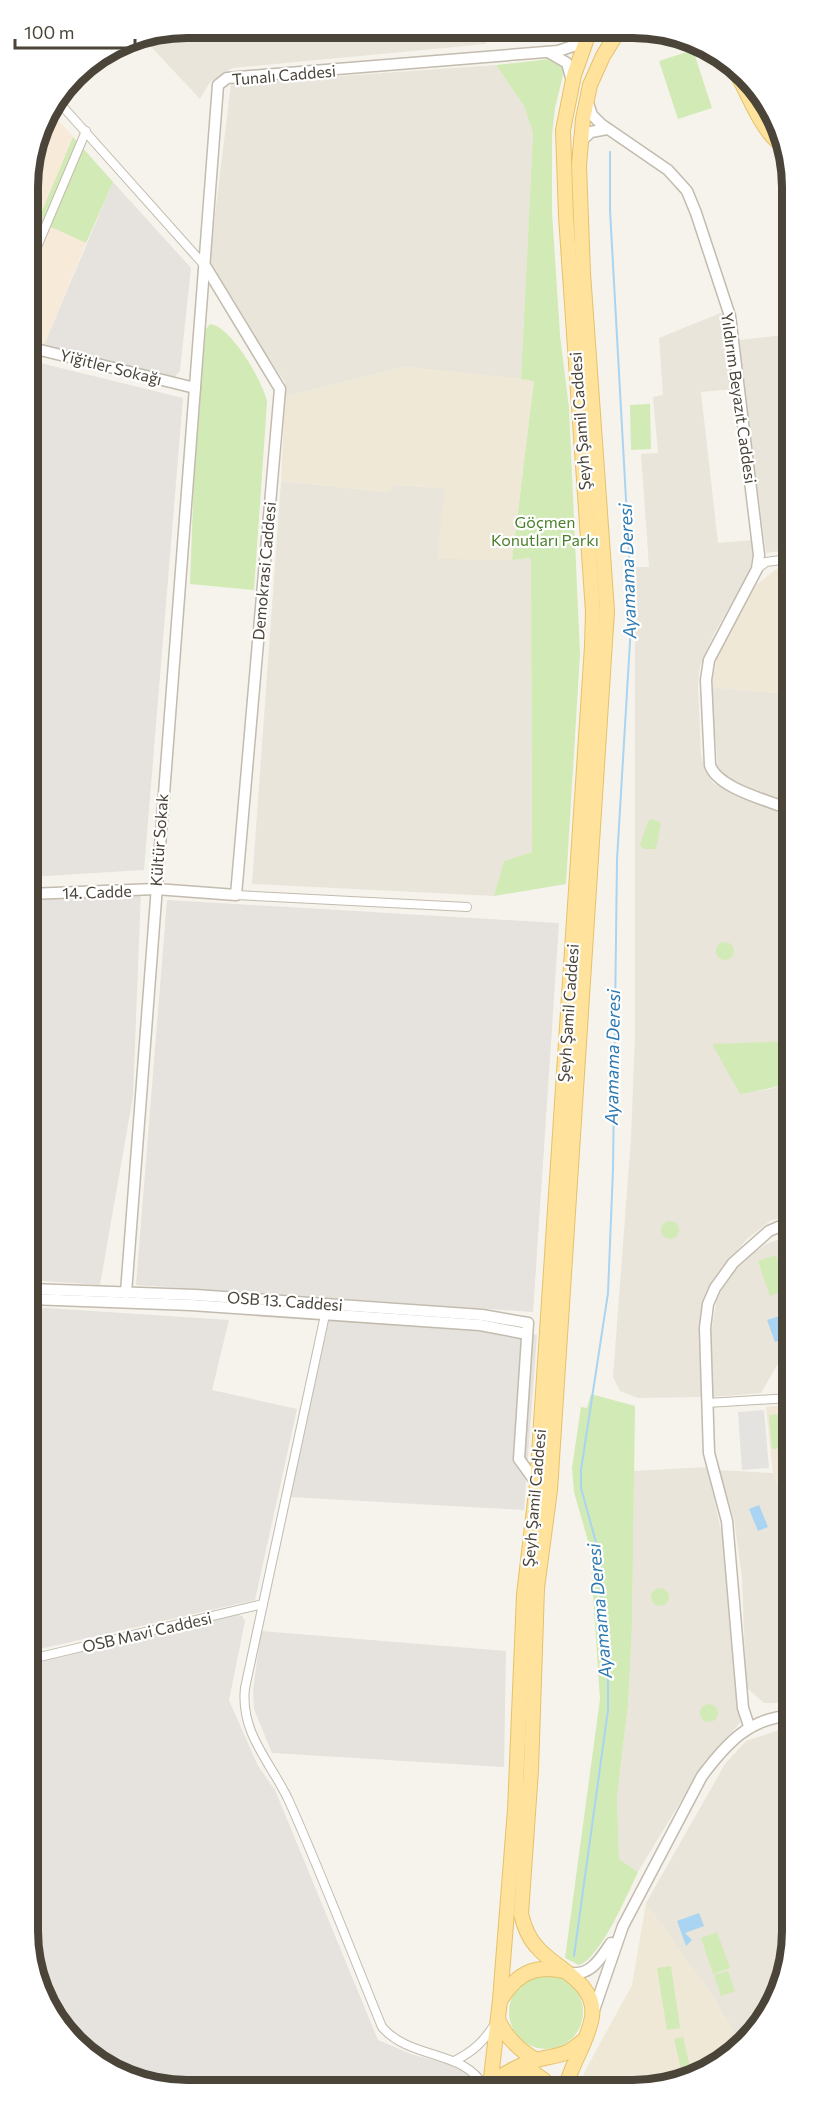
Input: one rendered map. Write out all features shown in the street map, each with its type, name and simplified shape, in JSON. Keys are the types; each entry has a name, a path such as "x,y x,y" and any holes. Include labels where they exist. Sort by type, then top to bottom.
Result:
{"main road":[{"name":"Şeyh Şamil Caddesi","path":"500,2000 515,1810 524,1595 537,1484 593,612 565,195 563,130 571,89 587,38"},
{"name":"Şeyh Şamil Caddesi","path":"565,1971 536,1947 524,1927 522,1914 531,1770 537,1588 550,1490 607,611 581,230 581,136 587,100 603,56 614,38"},
{"path":"742,85 772,137"},
{"path":"571,89 570,106 575,110 580,109 587,100"},
{"path":"563,130 572,124 581,136"},
{"path":"565,195 581,230"},
{"path":"489,2080 500,2000 510,1984 523,1974 538,1969 565,1971 585,1988 591,2002 592,2014 568,2080"},
{"path":"498,2019 510,2039 536,2060 544,2080"},
{"path":"497,2080 508,2072 536,2060 562,2056 585,2038"},
{"path":"508,2072 530,2070 541,2080"}],"street":[{"path":"547,52 569,49 585,38"},
{"path":"547,52 567,63 571,89"},
{"name":"Tunalı Caddesi","path":"195,388 206,267 218,85 227,78 547,52"},
{"name":"Yıldırım Beyazıt Caddesi","path":"587,100 592,115 607,129 668,170 687,191 696,213 730,316 759,555 757,569"},
{"path":"62,105 206,267"},
{"path":"581,136 607,129"},
{"path":"38,244 86,131"},
{"name":"Demokrasi Caddesi","path":"206,267 279,389 236,896"},
{"name":"Yiğitler Sokağı","path":"38,349 195,388"},
{"name":"Kültür Sokak","path":"126,1293 195,388"},
{"path":"782,561 766,562 757,569 709,660 706,680 710,765 714,775 728,785 782,806"},
{"name":"14. Cadde","path":"38,894 156,889 236,896"},
{"path":"236,896 467,908"},
{"path":"749,1726 743,1708 730,1541 709,1453 705,1328 708,1304 714,1288 733,1263 750,1246 769,1231 781,1226"},
{"name":"OSB 13. Caddesi","path":"38,1289 482,1315 528,1323 527,1334 480,1325 191,1305 38,1299"},
{"path":"331,1305 325,1316 243,1701 249,1731 288,1799 382,2026 391,2038 403,2045 454,2061 482,2080"},
{"path":"527,1334 519,1460 537,1484"},
{"path":"707,1403 781,1399"},
{"name":"OSB Mavi Caddesi","path":"38,1658 263,1604"},
{"path":"565,1971 576,1974 589,1971 596,1965 623,1926 702,1776 727,1746 749,1726 762,1720 781,1717"},
{"path":"592,2014 623,1926"},
{"path":"454,2061 466,2056 485,2040 498,2019"}],"shaded area":[{"path":"177,38 486,38 486,44 232,68 210,82 200,99 147,43"},
{"path":"496,65 524,106 533,133 521,379 405,367 285,397 285,382 208,272 231,84"},
{"path":"55,117 73,137 39,221 86,243 42,350 38,349 38,177 40,157"},
{"path":"113,182 191,268 180,371 172,380 42,350"},
{"path":"723,312 734,389 701,392 718,543 752,540 753,549 750,572 714,634 700,666 698,684 701,754 705,771 713,783 733,794 782,813 782,1041 712,1045 757,1091 771,1089 781,1083 781,1218 770,1221 747,1239 713,1280 707,1293 701,1323 701,1397 638,1398 620,1391 613,1377 631,1138 635,1037 635,567 649,567 641,454 658,453 653,397 663,395 659,338"},
{"path":"782,335 782,551 766,553 738,340"},
{"path":"38,362 183,398 144,870 38,876"},
{"path":"405,367 534,380 512,560 437,559 445,488 393,485 388,492 281,481 285,397"},
{"path":"281,481 388,492 393,485 445,488 512,560 531,558 532,852 504,861 494,896 252,884"},
{"path":"778,568 782,568 782,693 711,687 717,656 756,585"},
{"path":"711,687 782,693 782,801 733,782 718,769"},
{"path":"141,891 133,1096 100,1285 38,1281 38,897"},
{"path":"167,900 559,923 533,1312 136,1285"},
{"path":"781,1239 781,1358 761,1393 712,1397 709,1344 717,1298 728,1278 745,1259 768,1243"},
{"path":"38,1307 229,1320 212,1390 297,1409 255,1600 38,1649"},
{"path":"330,1315 537,1335 524,1510 290,1497"},
{"path":"781,1406 781,1490 773,1473 766,1407"},
{"path":"764,1410 769,1468 742,1470 738,1412"},
{"path":"707,1467 726,1553 740,1723 705,1761 638,1872 619,1859 617,1797 628,1705 632,1626 634,1471"},
{"path":"719,1470 773,1473 781,1490 781,1703 764,1703 746,1687 742,1577 734,1519"},
{"path":"235,1614 242,1616 245,1621 229,1700 258,1766 275,1790 378,2040 411,2054 463,2068 471,2080 177,2080 157,2078 112,2061 81,2037 57,2006 49,1989 39,1951 38,1659"},
{"path":"261,1631 506,1651 504,1767 272,1753 254,1709 253,1691"},
{"path":"781,1729 781,1941 770,1989 751,2022 735,2039 733,2030 708,1990 646,1903 725,1764 746,1741"},
{"path":"646,1903 708,1990 733,2030 735,2039 707,2061 671,2075 652,2079 582,2080 632,1985"},
{"path":"512,2076 536,2080 509,2080"}],"green space":[{"path":"693,50 712,108 678,119 659,61"},
{"name":"Göçmen Konutları Parkı","path":"550,59 562,64 564,71 555,108 552,135 552,212 560,335 569,408 580,654 566,884 494,896 504,861 532,852 531,558 512,560 534,381 521,379 533,133 524,106 496,65"},
{"path":"73,137 113,182 86,243 38,221"},
{"path":"210,324 227,334 245,356 260,382 267,402 254,590 190,584 195,450 206,329"},
{"path":"650,404 651,449 631,450 630,405"},
{"path":"652,819 661,823 656,849 644,849 640,845 648,821"},
{"path":"782,890 782,912 778,905"},
{"path":"721,942 729,942 734,947 732,958 721,960 716,955 716,947"},
{"path":"782,1041 781,1082 767,1089 740,1094 712,1044"},
{"path":"670,1221 676,1224 679,1230 676,1236 670,1239 664,1236 661,1230 664,1224"},
{"path":"776,1255 781,1270 781,1292 770,1296 758,1261"},
{"path":"591,1394 635,1406 632,1626 628,1705 617,1797 619,1859 638,1872 596,1951 579,1965 565,1958 600,1699 590,1548 574,1492 572,1468 581,1407 587,1408"},
{"path":"781,1414 781,1448 772,1449 769,1415"},
{"path":"660,1588 666,1591 669,1597 666,1603 660,1606 654,1603 651,1597 654,1591"},
{"path":"709,1704 717,1709 718,1713 713,1721 709,1722 701,1717 700,1713 705,1705"},
{"path":"717,1932 730,1968 713,1974 701,1938"},
{"path":"671,1966 680,2028 667,2030 657,1968"},
{"path":"728,1971 735,1991 721,1996 714,1975"},
{"path":"546,1975 567,1981 577,1991 583,2012 577,2033 567,2043 546,2049 525,2043 515,2033 509,2012 515,1991 525,1981"},
{"path":"683,2037 690,2067 681,2069 674,2039"}],"water":[{"path":"780,1316 781,1340 775,1342 767,1320"},
{"path":"759,1505 768,1527 758,1531 749,1509"},
{"path":"699,1913 704,1926 685,1933 692,1940 686,1946 677,1921"}],"waterway":[{"name":"Ayamama Deresi","path":"574,1956 608,1710 608,1677 597,1546 581,1488 581,1470 608,1293 613,1169 617,860 632,608 610,210 610,152"}]}
